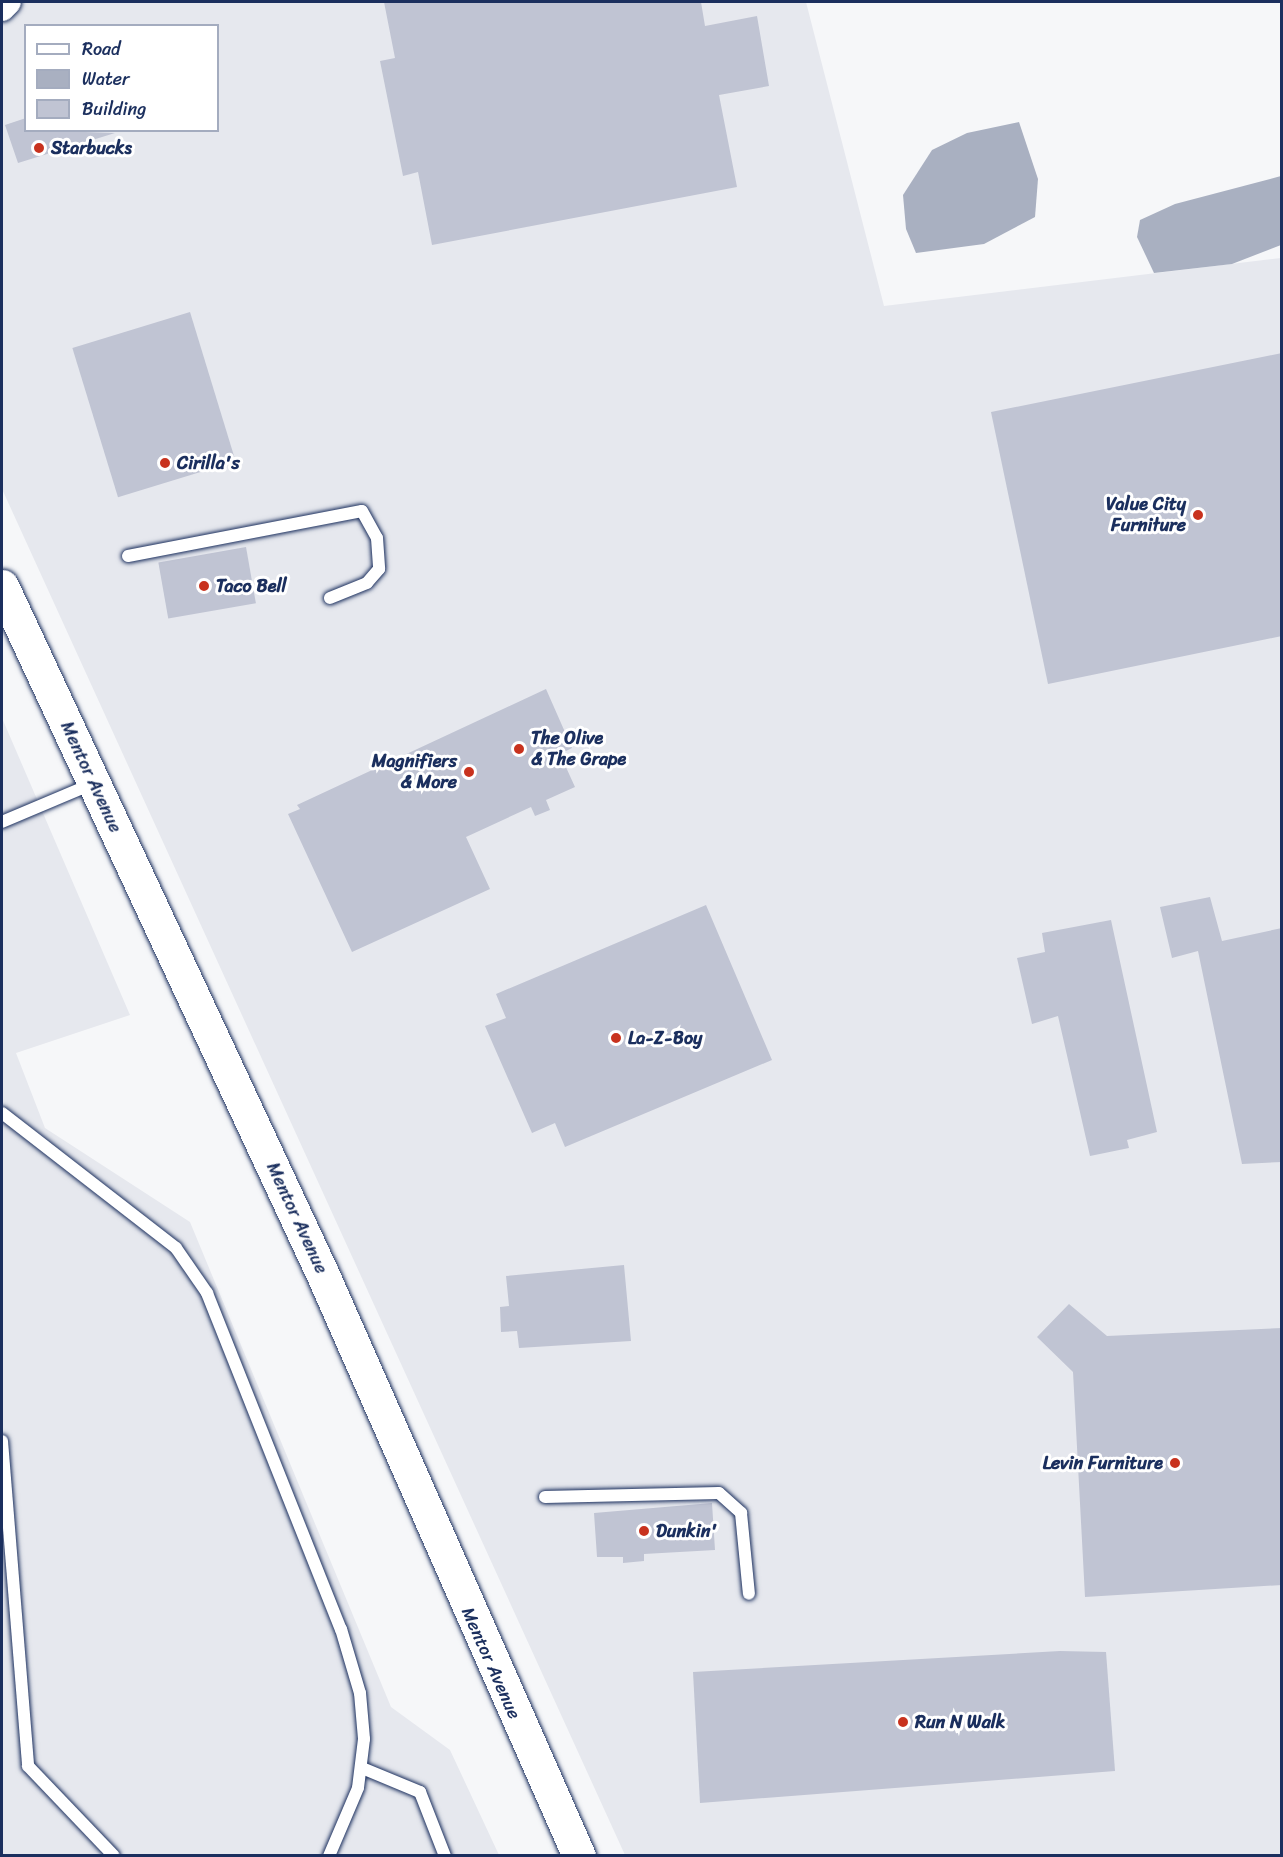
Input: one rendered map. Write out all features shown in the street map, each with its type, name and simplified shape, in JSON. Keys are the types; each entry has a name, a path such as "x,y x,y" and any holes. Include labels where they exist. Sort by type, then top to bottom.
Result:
{"main road":[{"name":"Mentor Avenue","path":"2,586 323,1275 579,1856"}],"street":[{"path":"2,8 8,2"}],"lane":[{"path":"128,556 362,511 378,538 379,568 367,583 330,598"},
{"path":"2,822 94,783"},
{"path":"2,1113 168,1242 202,1281 352,1660 363,1715 362,1768 348,1819 329,1856"},
{"path":"2,1441 28,1766 114,1856"},
{"path":"545,1497 719,1493 741,1513 749,1594"},
{"path":"362,1768 420,1791 446,1856"}],"shaded area":[{"path":"2,2 806,2 884,306 1281,258 1281,1855 625,1855 2,489"},
{"path":"2,718 130,1015 16,1053 45,1128 190,1222 391,1707 450,1750 499,1855 2,1855"}],"water":[{"path":"1019,122 1038,179 1035,217 984,244 916,253 906,229 903,195 932,150 967,133"},
{"path":"1281,176 1281,245 1232,264 1154,273 1137,237 1140,220 1175,204"}],"building":[{"path":"384,2 701,2 705,26 757,16 769,86 719,95 737,187 432,245 418,172 403,176 380,61 395,58"},
{"name":"Starbucks","path":"24,119 24,132 115,133 18,163 5,125"},
{"path":"190,312 236,461 118,497 72,348"},
{"path":"1282,353 1282,636 1048,684 991,412"},
{"path":"246,547 256,603 168,619 158,562"},
{"path":"546,689 572,748 560,754 575,787 546,800 550,810 535,816 531,807 466,837 490,889 352,952 288,814 300,809 297,805"},
{"path":"1210,897 1222,941 1282,928 1282,1162 1242,1164 1198,951 1172,958 1160,907"},
{"path":"706,905 772,1060 565,1147 555,1123 532,1133 485,1026 506,1018 496,994"},
{"path":"1111,920 1157,1132 1127,1140 1129,1148 1090,1156 1058,1016 1032,1024 1017,958 1045,952 1042,933"},
{"path":"624,1265 631,1341 519,1348 517,1331 501,1332 500,1307 509,1306 506,1276"},
{"path":"1069,1304 1107,1336 1282,1328 1282,1585 1085,1597 1073,1372 1037,1337"},
{"path":"712,1503 715,1550 644,1554 644,1561 623,1563 623,1557 597,1557 594,1513"},
{"name":"Run N Walk","path":"1060,1651 1106,1652 1115,1771 700,1803 693,1672"}],"place":[{"name":"Starbucks","path":"39,148"},
{"name":"Cirilla's","path":"165,463"},
{"name":"Value City Furniture","path":"1198,515"},
{"name":"Taco Bell","path":"204,586"},
{"name":"The Olive & The Grape","path":"519,749"},
{"name":"Magnifiers & More","path":"469,772"},
{"name":"La-Z-Boy","path":"616,1038"},
{"name":"Levin Furniture","path":"1175,1463"},
{"name":"Dunkin'","path":"644,1531"},
{"name":"Run N Walk","path":"903,1722"}]}
